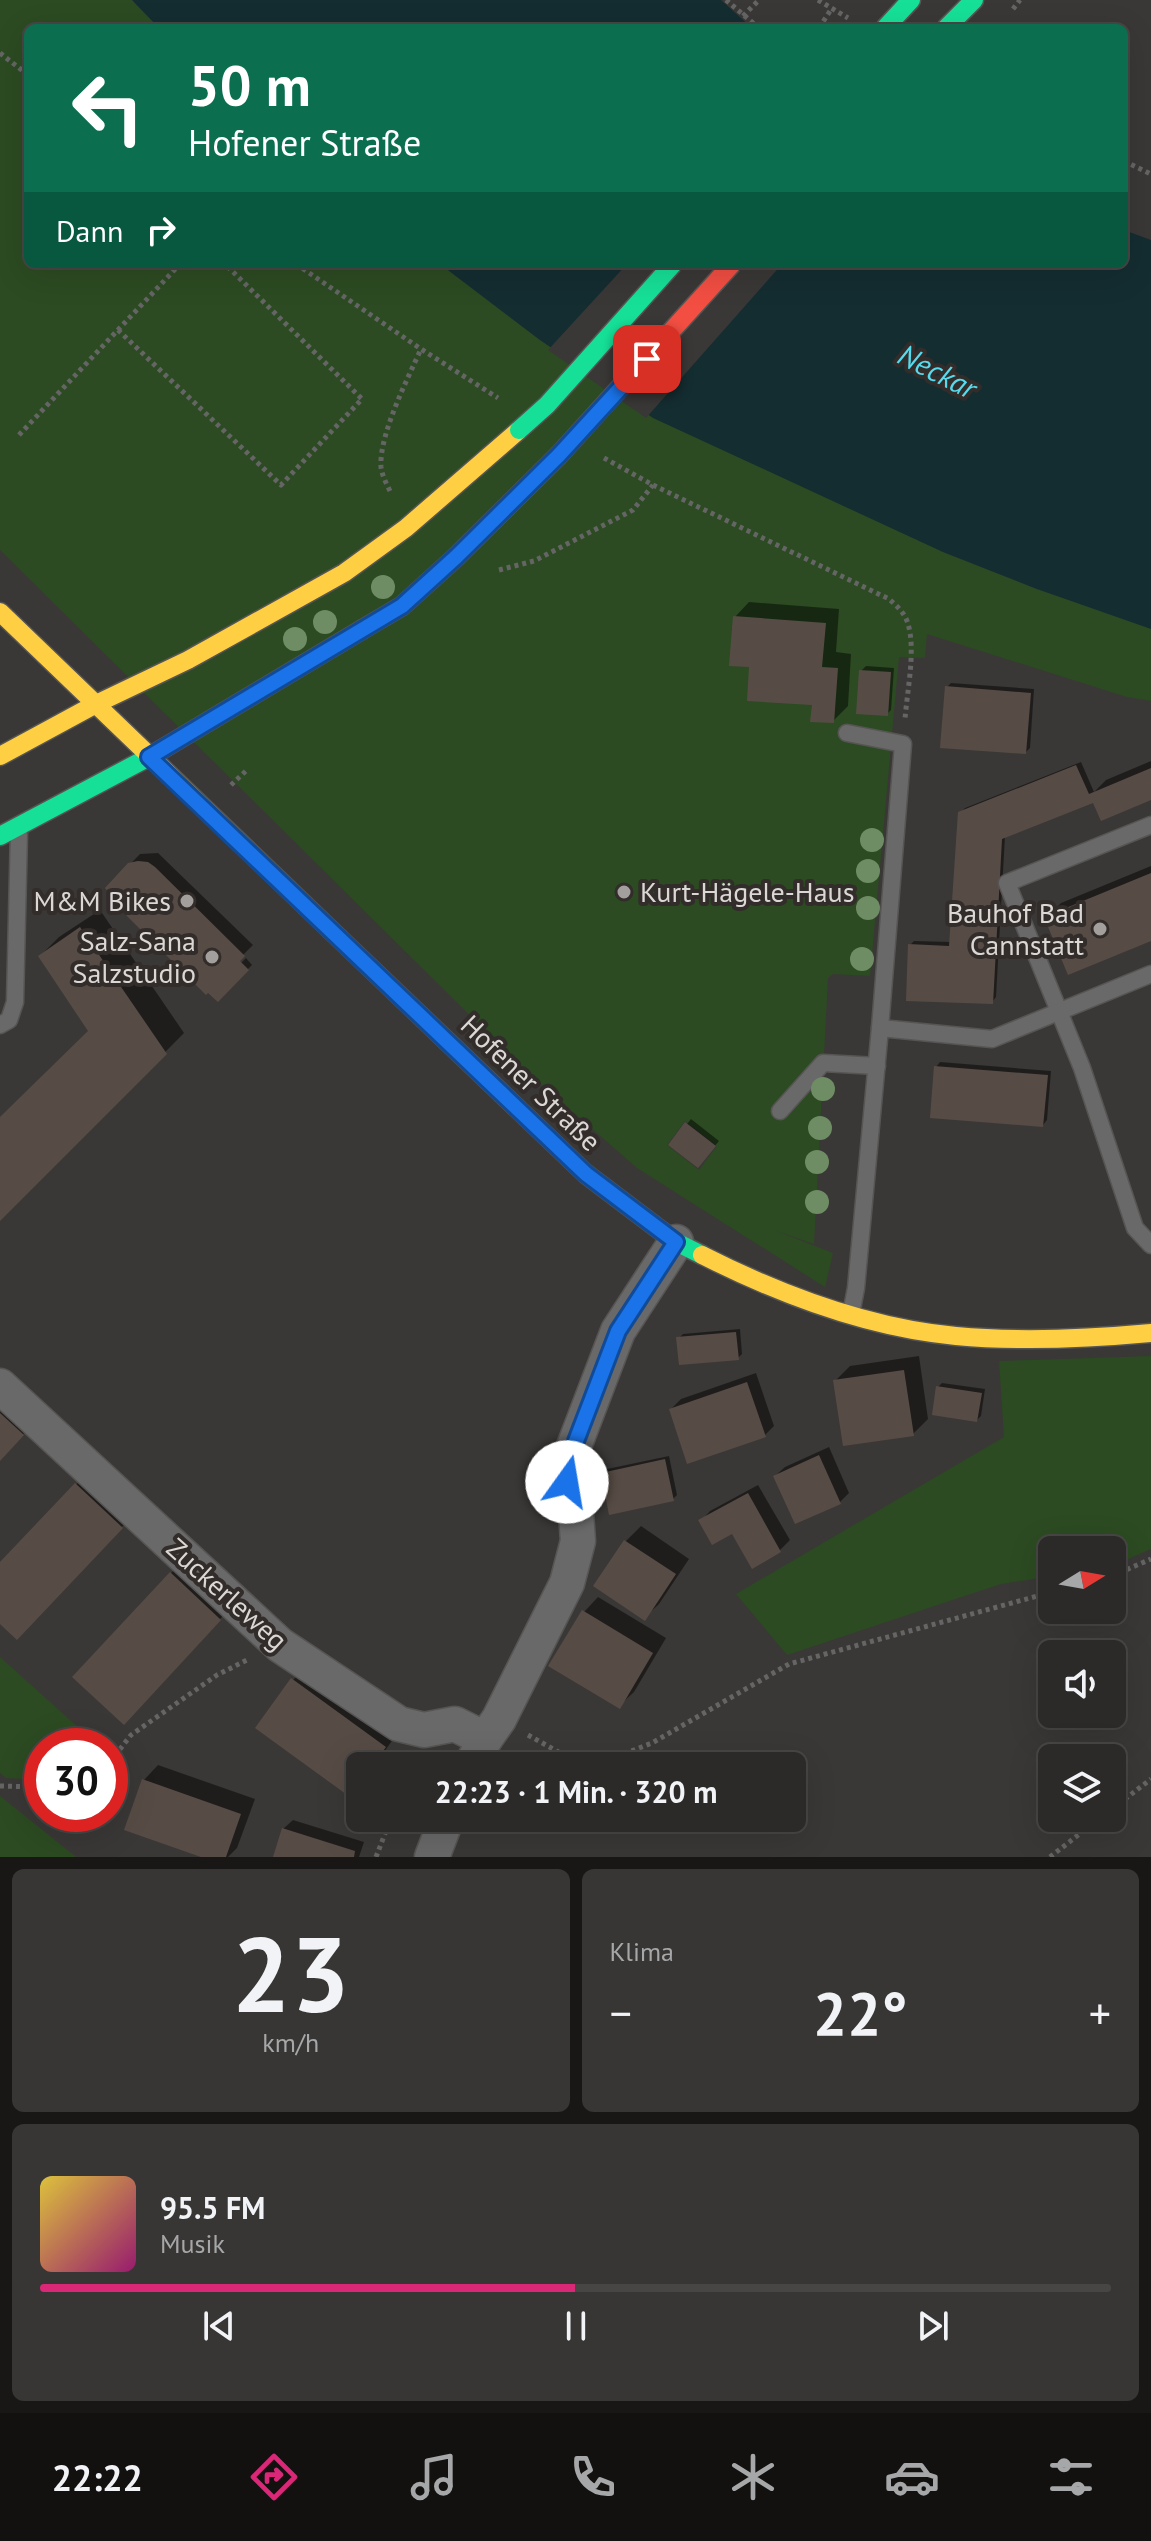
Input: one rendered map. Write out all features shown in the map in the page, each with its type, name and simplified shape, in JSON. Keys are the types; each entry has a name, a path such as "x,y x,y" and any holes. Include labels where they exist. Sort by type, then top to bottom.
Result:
{"main road":[{"path":"889,24 911,0"},
{"path":"950,24 974,0"},
{"path":"0,756 96,704 188,660 243,638 344,573 406,528 547,405 669,268"},
{"path":"0,836 24,817 149,757 268,678 402,606 559,455 728,268"},
{"name":"Hofener Straße","path":"0,612 586,1174 676,1242 758,1283 850,1315 955,1336 1073,1340 1151,1333"}],"street":[{"path":"485,1741 567,1583 578,1541 576,1514 567,1482 568,1462 618,1331 676,1242"},
{"name":"Zuckerleweg","path":"0,1386 280,1645 399,1724 424,1730 455,1724 485,1741"},
{"path":"432,1857 442,1832"}],"lane":[{"path":"847,733 903,744 877,1066 856,1288 850,1315"},
{"path":"0,1025 9,1020 15,1002 24,817"},
{"path":"1151,825 1007,883 1082,1068 1135,1228 1151,1245"},
{"path":"880,1028 992,1039 1151,974"},
{"path":"780,1111 823,1063 877,1066"}],"path":[{"path":"726,0 754,24"},
{"path":"743,16 759,0"},
{"path":"818,0 853,21"},
{"path":"842,14 849,7"},
{"path":"822,24 832,8"},
{"path":"0,53 24,72"},
{"path":"1128,163 1151,174"},
{"path":"19,435 176,268"},
{"path":"118,330 281,485 362,399 229,268"},
{"path":"302,268 510,405"},
{"path":"390,491 381,470 382,448 403,388 421,349"},
{"path":"601,456 653,485 889,599 900,608 908,623 911,649 903,744"},
{"path":"492,571 534,561 633,510 653,485"},
{"path":"1126,1570 1151,1559"},
{"path":"485,1741 571,1759 603,1762 652,1743 789,1664 1038,1596"},
{"path":"128,1739 217,1675 280,1645"},
{"path":"1126,1798 1151,1779"},
{"path":"0,1786 24,1787"},
{"path":"376,1857 386,1832"},
{"path":"1050,1857 1082,1832"}],"green space":[{"path":"0,0 132,0 155,24 24,24 24,268 445,268 540,340 779,474 943,552 1037,589 1151,627 1151,701 1127,697 927,634 925,658 899,657 870,976 833,974 828,978 814,1244 774,1230 833,1253 825,1287 637,1168 527,1072 0,550","holes":["685,1121 717,1146 699,1170 667,1145"]},
{"path":"1151,1356 1151,1549 1126,1560 1126,1536 1038,1536 1038,1578 1001,1584 787,1655 736,1594 1004,1437 999,1361"},
{"path":"0,1657 79,1728 24,1728 24,1779 6,1778 0,1773"},
{"path":"0,1796 24,1815 24,1832 45,1832 76,1857 0,1857"}],"water":[{"path":"132,0 721,0 748,24 155,24"},
{"name":"Neckar","path":"1128,231 1151,240 1151,629 943,552 653,418 540,340 445,268 1128,268"}],"pier":[{"path":"623,268 778,268 646,418 548,350"}],"building":[{"path":"733,616 826,623 822,667 838,668 834,723 810,722 812,705 747,701 749,667 729,666"},
{"path":"859,670 891,672 888,716 856,714"},
{"path":"945,686 1031,693 1026,754 940,748"},
{"path":"1076,765 1089,794 1151,768 1151,800 1101,821 1093,803 1002,839 993,1004 906,1001 908,944 949,946 958,812"},
{"path":"138,861 155,867 245,956 240,961 249,970 218,1002 208,993 206,995 127,916 105,888 128,863"},
{"name":"Bauhof Bad Cannstatt","path":"1151,873 1151,941 1068,975 1044,917"},
{"path":"80,927 167,1054 0,1221 0,1117 88,1031 38,956"},
{"path":"934,1066 1048,1075 1043,1127 930,1118"},
{"path":"685,1122 716,1146 698,1168 668,1145"},
{"path":"736,1332 739,1360 679,1365 676,1337"},
{"path":"904,1370 914,1436 843,1446 833,1380"},
{"path":"747,1382 766,1437 687,1464 669,1409"},
{"path":"936,1386 982,1393 977,1422 932,1415"},
{"path":"0,1413 24,1435 0,1461"},
{"path":"819,1455 841,1504 795,1524 773,1476"},
{"path":"665,1459 674,1501 609,1515 601,1473"},
{"path":"75,1483 123,1528 17,1640 0,1624 0,1562"},
{"path":"748,1493 781,1552 752,1569 732,1534 712,1545 698,1520"},
{"path":"624,1540 676,1574 645,1621 593,1586"},
{"path":"170,1572 221,1620 124,1725 72,1677"},
{"path":"582,1610 653,1653 620,1709 548,1666"},
{"path":"291,1678 386,1747 382,1752 346,1752 346,1794 255,1728"},
{"path":"142,1779 241,1814 226,1857 201,1857 128,1831 128,1819"},
{"path":"282,1828 355,1851 354,1857 273,1857"}],"traffic: fast":[{"path":"889,24 911,0"},
{"path":"950,24 974,0"},
{"path":"519,430 547,405 669,268"},
{"path":"0,836 149,757 363,629"},
{"path":"339,938 586,1174 676,1242 702,1255"}],"traffic: slow":[{"path":"0,756 96,704 188,660 344,573 406,528 519,430"},
{"path":"0,612 339,938"},
{"path":"702,1255 793,1296 858,1317 923,1332 1029,1339 1151,1333"}],"traffic: jam":[{"path":"559,455 728,268"},
{"path":"363,629 402,606 559,455"}],"place":[{"name":"Kurt-Hägele-Haus","path":"624,892"},
{"name":"M&M Bikes","path":"187,901"},
{"name":"Bauhof Bad Cannstatt","path":"1100,929"},
{"name":"Salz-Sana Salzstudio","path":"212,957"}],"route":[{"path":"567,1482 568,1462 618,1331 676,1242 586,1174 149,757 402,606 559,455 647,359"}]}
